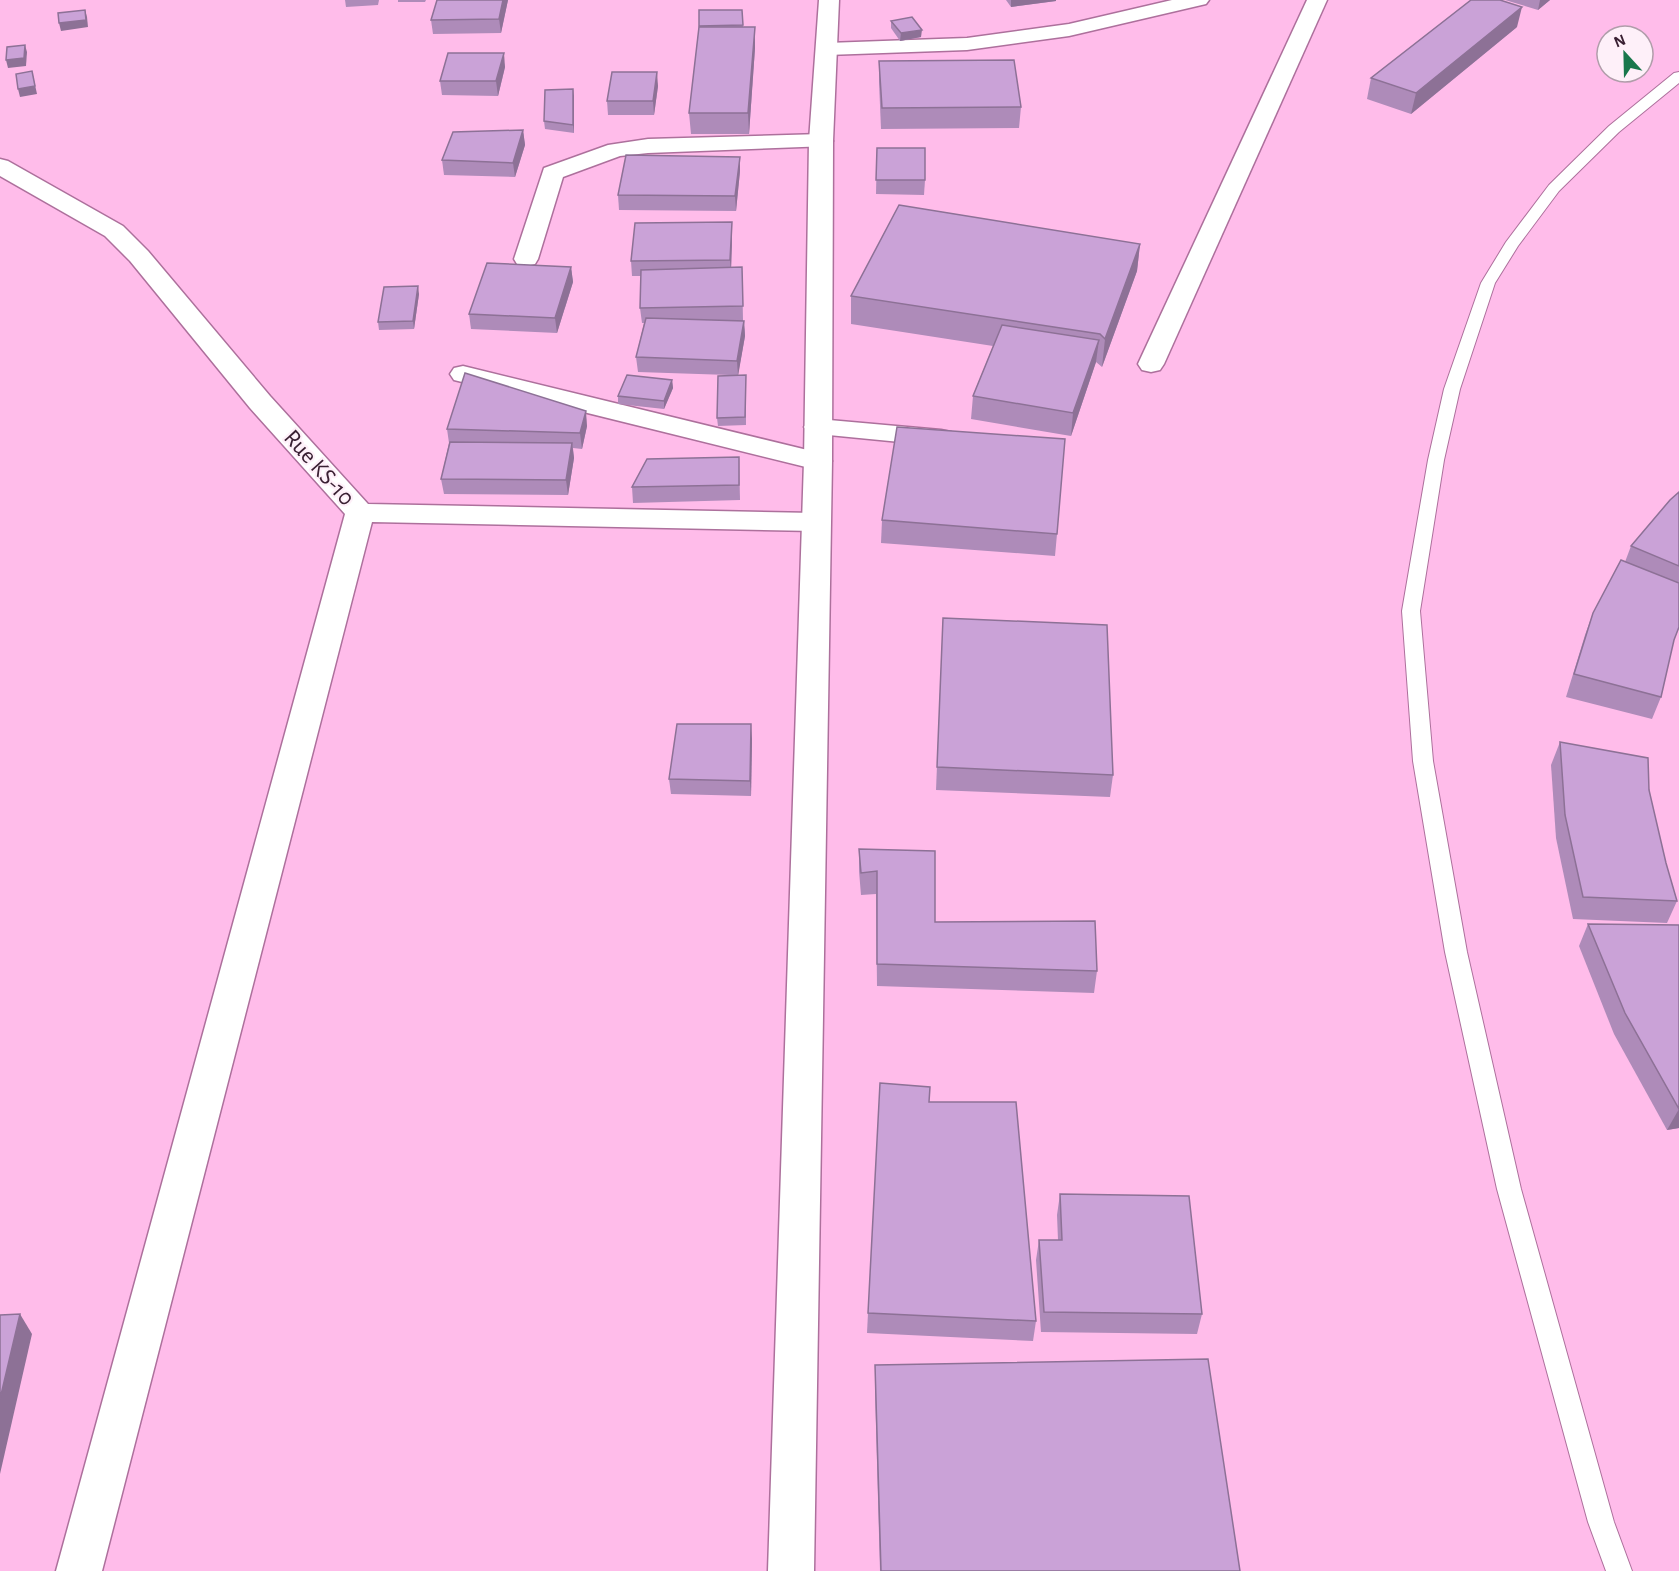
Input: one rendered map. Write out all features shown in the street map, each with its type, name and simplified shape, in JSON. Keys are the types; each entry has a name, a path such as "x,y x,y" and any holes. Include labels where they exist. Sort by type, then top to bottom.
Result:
{"street":[{"path":"791,1571 818,460 821,141 829,0"},
{"path":"827,50 968,44 1069,30 1199,0"},
{"path":"1151,364 1317,0"},
{"path":"526,259 552,173 616,150 648,146 821,141"},
{"name":"Rue KS-10","path":"0,166 114,231 139,256 260,402 360,513 815,522"},
{"path":"463,375 818,460"},
{"path":"818,427 969,440"},
{"path":"79,1571 360,513"}],"lane":[{"path":"1619,1571 1601,1522 1509,1189 1456,952 1423,761 1411,611 1436,460 1452,389 1488,283 1511,245 1554,188 1614,129 1679,76"}],"building":[{"path":"437,0 503,0 499,19 431,20"},
{"path":"1471,0 1500,0 1522,7 1416,93 1371,78"},
{"path":"85,10 86,20 59,23 58,13"},
{"path":"699,10 742,10 743,25 699,26"},
{"path":"912,17 922,30 901,33 891,21"},
{"path":"699,27 755,27 748,113 689,113"},
{"path":"25,45 24,58 6,60 7,47"},
{"path":"448,53 504,53 496,81 440,81"},
{"path":"1014,60 1021,107 882,108 879,61"},
{"path":"32,71 35,86 18,89 16,74"},
{"path":"612,72 657,72 653,101 607,101"},
{"path":"573,89 573,125 544,121 545,90"},
{"path":"523,130 513,163 442,160 453,132"},
{"path":"877,148 925,148 925,180 876,180"},
{"path":"626,155 740,157 735,196 618,195"},
{"path":"899,205 1140,244 1105,339 1100,334 851,296"},
{"path":"732,222 730,260 631,261 635,223"},
{"path":"487,263 571,267 555,318 469,314"},
{"path":"742,267 743,306 640,308 641,270"},
{"path":"418,286 413,321 378,322 384,287"},
{"path":"646,318 744,321 737,361 636,357"},
{"path":"1002,325 1099,340 1073,413 973,396"},
{"path":"465,373 586,411 580,433 447,429"},
{"path":"627,375 672,380 664,401 618,396"},
{"path":"746,375 745,417 717,418 718,376"},
{"path":"897,427 1065,439 1057,534 882,520"},
{"path":"450,442 572,443 566,480 441,479"},
{"path":"739,457 739,485 632,487 647,459"},
{"path":"1679,492 1679,566 1631,546"},
{"path":"1621,560 1679,583 1679,627 1661,697 1574,674 1593,613"},
{"path":"943,618 1107,625 1113,775 937,767"},
{"path":"677,724 751,724 750,781 669,779"},
{"path":"1560,742 1648,758 1649,790 1677,901 1583,897 1565,815"},
{"path":"859,849 935,851 935,922 1095,921 1097,971 877,964 877,871 861,873"},
{"path":"1588,924 1679,925 1679,1109 1625,1013"},
{"path":"880,1083 930,1087 929,1102 1016,1102 1036,1321 868,1313"},
{"path":"1060,1194 1189,1196 1202,1314 1044,1312 1039,1240 1062,1240"},
{"path":"20,1314 0,1399 0,1315"},
{"path":"1208,1359 1240,1571 881,1571 875,1365"}]}
